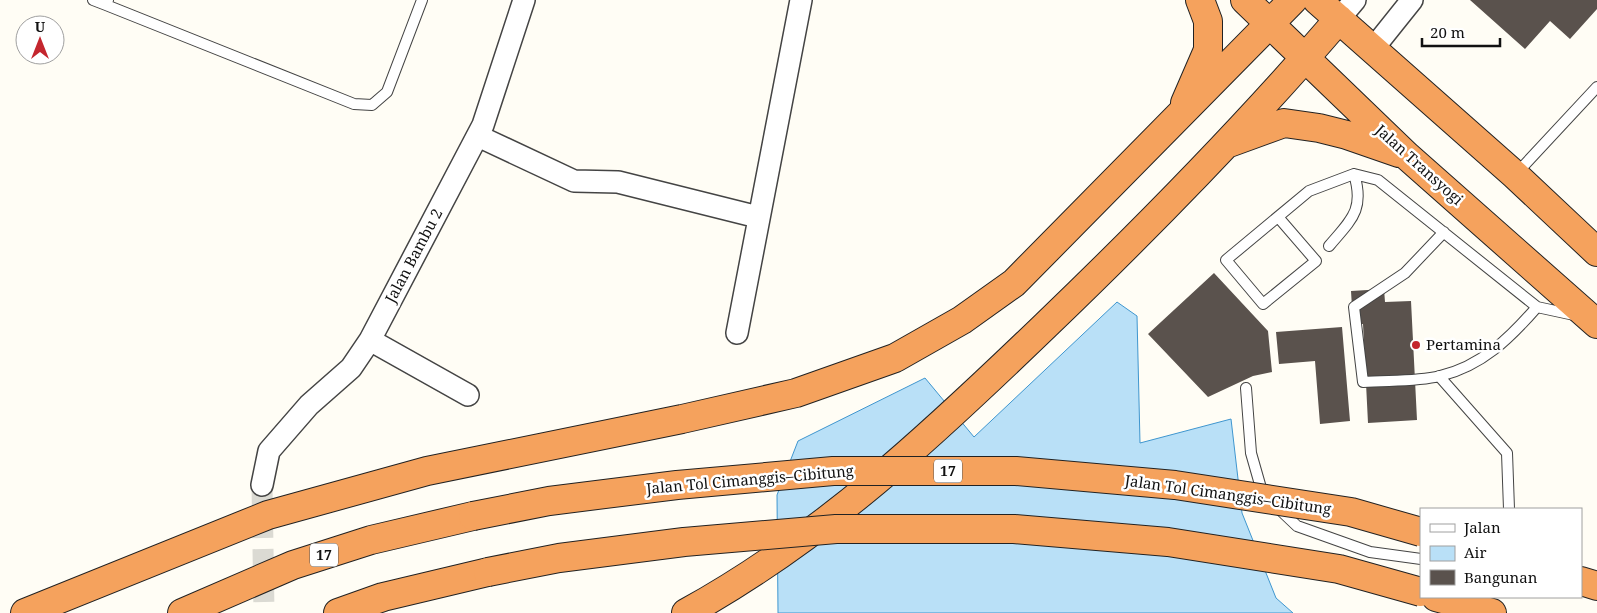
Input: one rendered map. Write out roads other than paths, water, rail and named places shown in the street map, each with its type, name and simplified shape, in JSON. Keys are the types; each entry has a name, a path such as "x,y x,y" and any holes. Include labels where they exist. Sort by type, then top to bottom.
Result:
{"highway":[{"path":"1180,116 1208,50 1208,21 1200,0"},
{"name":"Jalan Transyogi","path":"1245,0 1407,156 1594,321"},
{"path":"24,613 268,515 427,471 796,394 894,358 962,320 1014,283 1293,0"},
{"path":"1317,0 1347,10 1372,50 1515,175 1597,252"},
{"path":"686,613 786,552 847,507 948,419 1132,242 1306,58 1347,10"},
{"path":"1224,145 1284,123 1338,133 1407,156"},
{"name":"Jalan Tol Cimanggis–Cibitung","path":"182,613 293,565 371,540 473,516 549,502 677,485 833,471 1016,471 1175,485 1351,512 1420,532"},
{"path":"338,613 383,597 488,572 559,558 664,545 836,529 1014,529 1168,542 1339,569 1420,592"},
{"path":"1582,580 1597,586"},
{"path":"1440,598 1492,613"}],"street":[{"name":"Jalan Bambu 2","path":"262,485 269,451 309,405 351,368 370,340 483,125 524,0"},
{"path":"736,333 801,0"},
{"path":"1372,50 1412,0"},
{"path":"478,136 574,181 618,182 758,217"},
{"path":"370,340 468,395"}],"lane":[{"path":"93,0 107,2 354,104 372,105 387,92 422,0"},
{"path":"1515,175 1597,87"},
{"path":"1278,216 1316,261 1263,304 1226,260 1278,216 1309,191 1354,174 1378,180 1537,306 1594,321"},
{"path":"1329,246 1353,218 1360,193 1354,174"},
{"path":"1444,232 1405,273 1354,307 1363,382 1439,376 1483,360 1521,326 1537,306"},
{"path":"1439,376 1507,453 1509,508"},
{"path":"1246,388 1252,453 1261,493 1297,526 1370,552 1420,559"},
{"path":"1582,589 1597,594"}],"water":[{"path":"1117,302 1137,316 1140,443 1231,419 1242,513 1276,598 1293,613 778,613 777,495 798,441 925,378 974,437"}],"tunnel":[{"path":"262,485 264,613"}],"place":[{"name":"Pertamina","path":"1416,345"}]}
